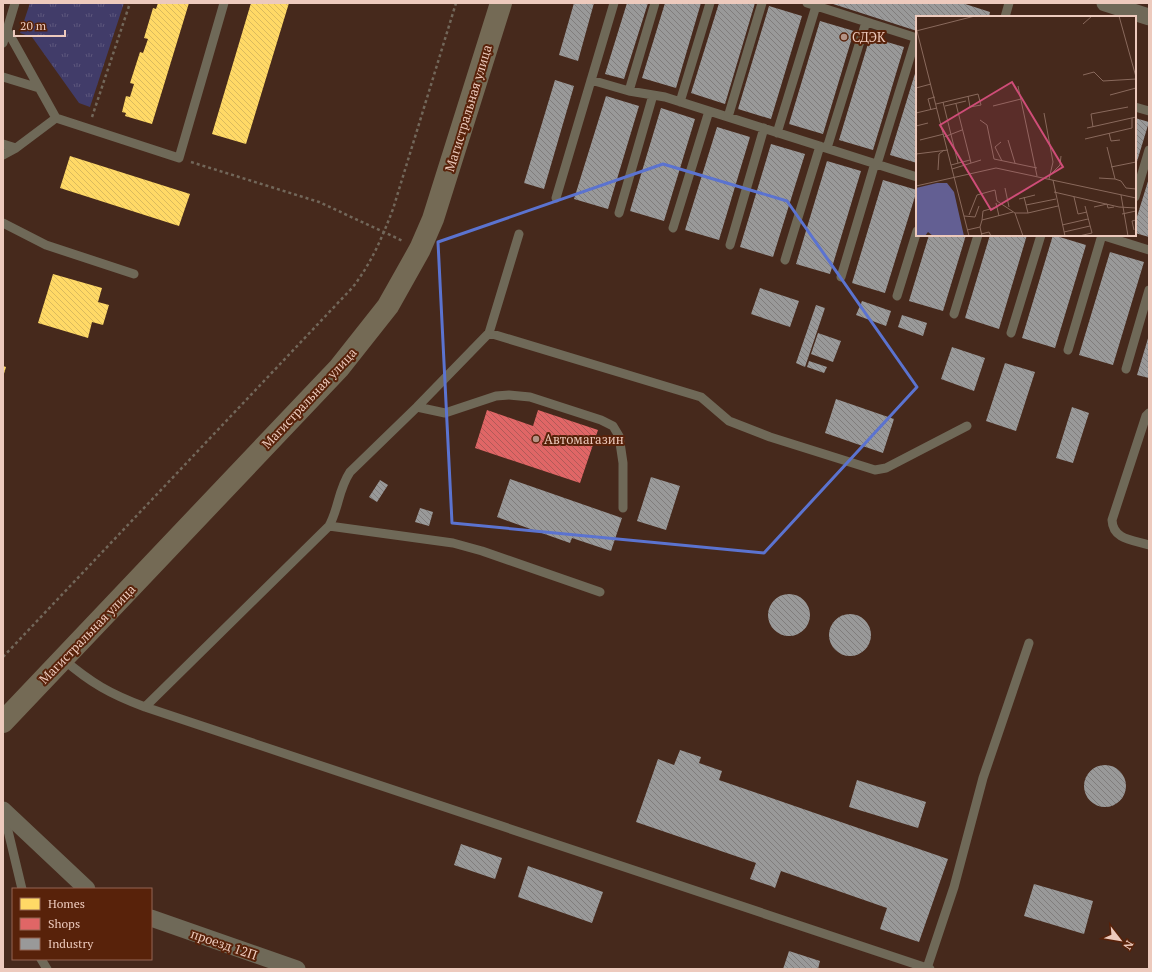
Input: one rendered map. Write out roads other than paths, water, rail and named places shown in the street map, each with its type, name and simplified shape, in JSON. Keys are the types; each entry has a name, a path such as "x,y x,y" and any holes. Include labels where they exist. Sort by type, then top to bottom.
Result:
{"main road":[{"name":"Магистральная улица","path":"3,722 339,368 388,306 420,249 433,219 501,3"}],"street":[{"path":"1105,3 1149,17"},
{"path":"3,811 86,888"},
{"name":"проезд 12П","path":"152,918 297,969"}],"lane":[{"path":"3,43 15,3"},
{"path":"7,30 56,118 179,158 224,3"},
{"path":"556,198 614,3"},
{"path":"629,91 655,3"},
{"path":"680,102 710,3"},
{"path":"728,117 762,3"},
{"path":"1005,16 1009,3"},
{"path":"777,132 812,4 916,38 841,277"},
{"path":"785,260 866,22"},
{"path":"3,76 39,88"},
{"path":"591,80 629,91 680,102 916,177"},
{"path":"618,212 653,95"},
{"path":"1136,107 1149,111"},
{"path":"673,228 709,111"},
{"path":"3,155 16,148 56,118"},
{"path":"730,245 764,128"},
{"path":"3,144 16,148"},
{"path":"1136,194 1149,150"},
{"path":"3,223 46,245 134,274"},
{"path":"145,707 329,526 335,516 342,483 350,472 418,407 489,333 519,234"},
{"path":"897,296 916,234"},
{"path":"954,314 978,236"},
{"path":"1011,333 1041,236"},
{"path":"1068,350 1102,236"},
{"path":"1109,236 1123,238 1149,250"},
{"path":"1126,369 1149,290"},
{"path":"489,333 701,397 729,421 770,437 876,470 886,468 967,426"},
{"path":"418,407 446,413 496,396 509,395 530,397 601,420 613,426 619,436 623,463 623,508"},
{"path":"1149,413 1146,416 1112,520 1112,529 1118,535 1149,545"},
{"path":"329,526 454,543 482,551 600,592"},
{"path":"63,659 94,684 115,696 145,707 928,968 954,887 983,778 1029,643"},
{"path":"3,811 22,888"},
{"path":"42,960 47,969"}],"place":[{"name":"СДЭК","path":"844,37"},
{"name":"Автомагазин","path":"536,439"}]}
